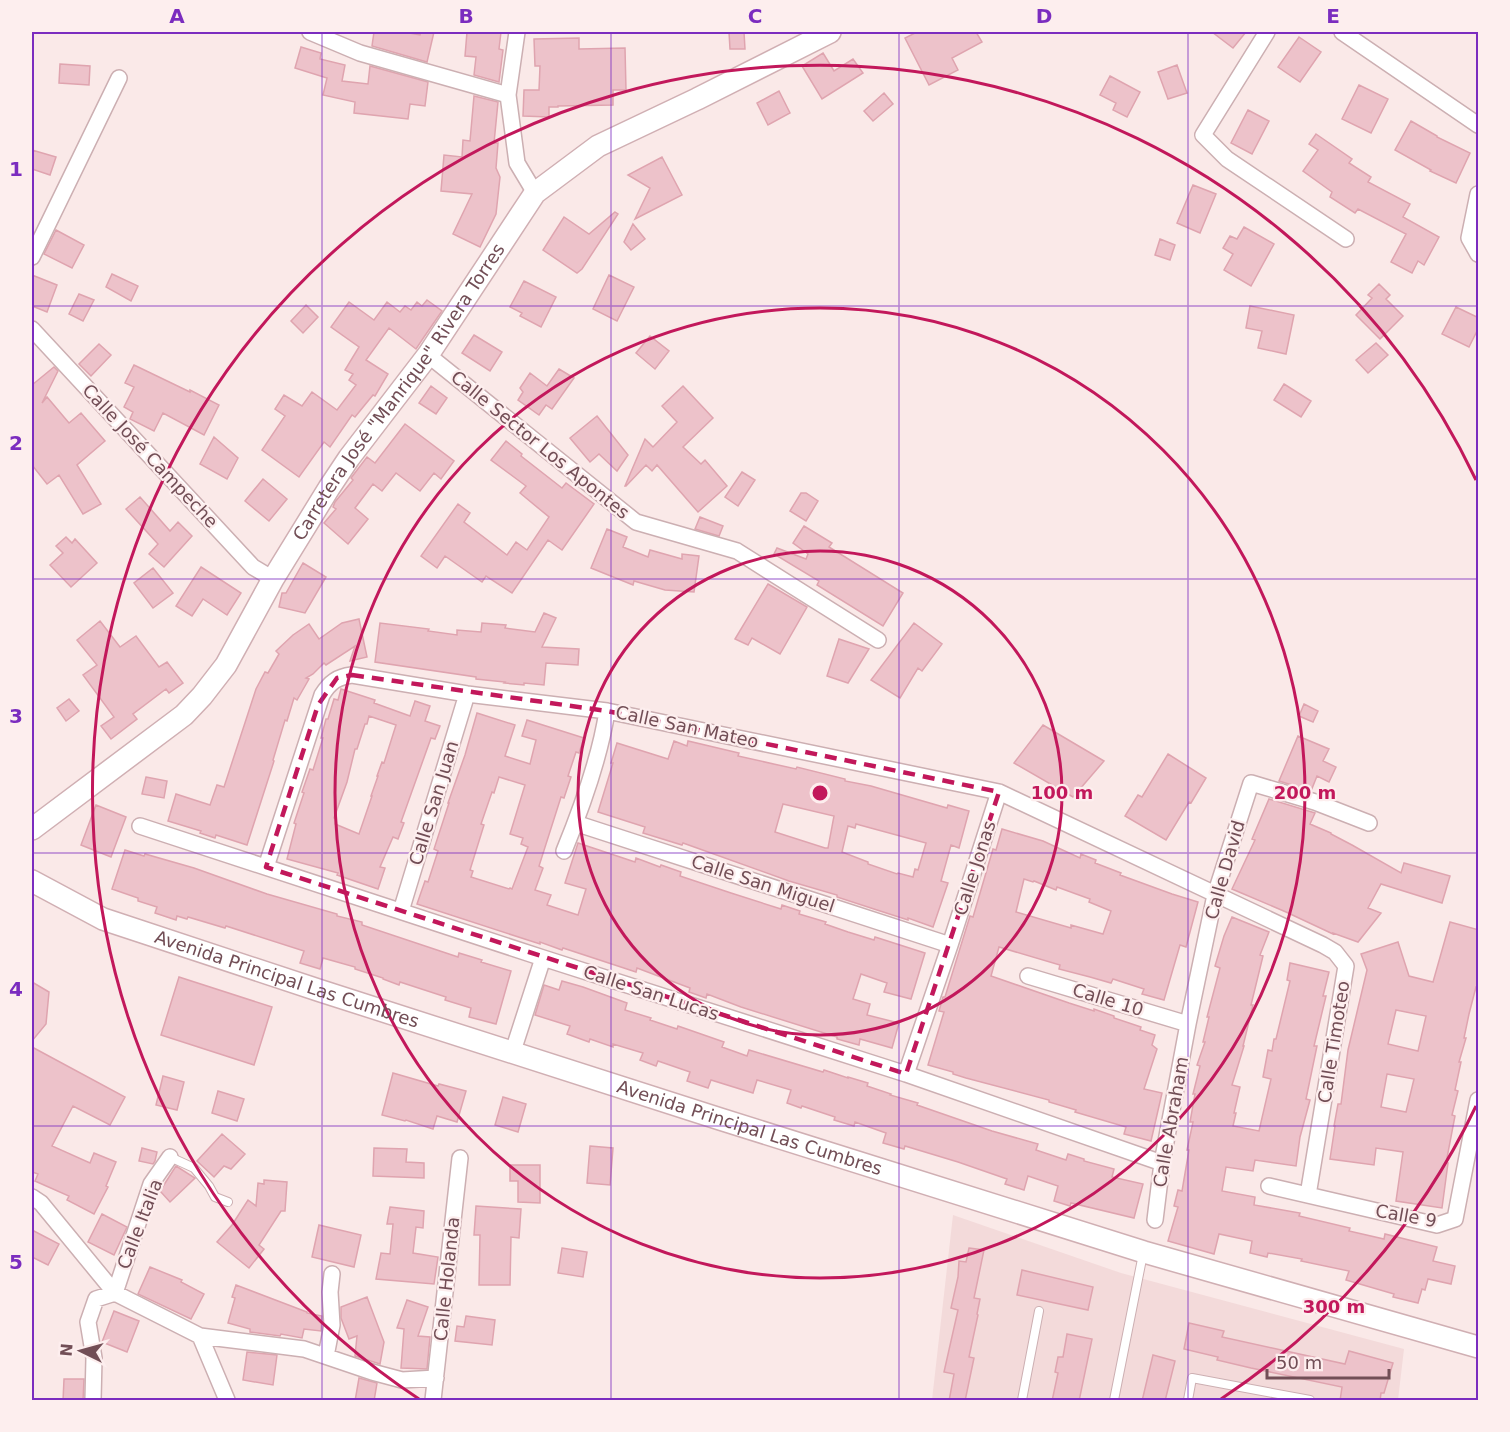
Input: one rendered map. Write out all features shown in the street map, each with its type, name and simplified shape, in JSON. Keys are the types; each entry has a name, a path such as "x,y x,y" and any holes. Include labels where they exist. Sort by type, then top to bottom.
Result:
{"street":[{"path":"310,32 360,53 508,95"},
{"path":"517,32 508,95 517,163 535,193"},
{"path":"1267,32 1203,135 1227,159 1346,239"},
{"path":"1342,32 1479,125"},
{"name":"Carretera José \"Manrique\" Rivera Torres","path":"32,829 184,715 202,696 226,665 273,579 329,488 428,355 535,193 598,146 697,99 822,33"},
{"path":"32,257 119,78"},
{"path":"1479,194 1468,238 1479,254"},
{"name":"Calle José Campeche","path":"32,329 253,567 273,579"},
{"name":"Calle Sector Los Apontes","path":"428,355 636,522 737,551 878,640"},
{"name":"Calle San Mateo","path":"266,867 322,695 330,683 337,678 352,675 467,694 607,711 999,792 1215,895"},
{"name":"Calle San Juan","path":"400,911 467,694"},
{"path":"564,851 603,736 607,711"},
{"name":"Calle David","path":"1188,1024 1215,895 1251,783 1315,802 1369,824"},
{"name":"Calle Jonas","path":"950,945 999,792"},
{"name":"Calle San Miguel","path":"575,823 950,945"},
{"name":"Calle San Lucas","path":"140,826 906,1074 1162,1162"},
{"name":"Avenida Principal Las Cumbres","path":"32,881 103,919 321,991 1144,1252 1479,1347"},
{"name":"Calle Timoteo","path":"1215,895 1329,948 1347,966 1308,1195"},
{"path":"906,1074 950,945"},
{"path":"513,1051 543,958"},
{"name":"Calle 10","path":"1028,976 1188,1024"},
{"name":"Calle Abraham","path":"1155,1220 1162,1162 1188,1024"},
{"name":"Calle 9","path":"1308,1195 1437,1225 1455,1219 1479,1100"},
{"name":"Calle Italia","path":"115,1293 151,1184 170,1157"},
{"name":"Calle Holanda","path":"433,1401 460,1158"},
{"path":"1269,1186 1308,1195"},
{"path":"32,1197 41,1203 115,1293 200,1336 304,1349 402,1380 436,1378"},
{"path":"326,1356 332,1325 330,1292 332,1274"},
{"path":"93,1401 94,1358 88,1322 96,1299 115,1293"},
{"path":"200,1336 227,1401"}],"lane":[{"path":"170,1157 194,1168 215,1197 228,1202"},
{"path":"1114,1401 1144,1252"},
{"path":"1023,1401 1039,1311"},
{"path":"1188,1401 1192,1378 1311,1401"}],"highlighted area":[{"path":"352,675 607,711 999,792 906,1074 266,867 318,705 337,678"}],"shaded area":[{"path":"953,1215 1121,1273 1404,1349 1398,1400 932,1400"}],"building":[{"path":"374,32 404,32 420,35 421,32 434,32 427,62 372,46"},
{"path":"467,32 501,32 499,49 503,50 499,82 474,75 476,57 465,56"},
{"path":"729,32 744,32 745,49 730,49"},
{"path":"917,32 976,32 982,42 952,58 958,70 929,85 905,38"},
{"path":"1212,32 1246,32 1233,48"},
{"path":"1299,37 1321,52 1300,82 1278,67"},
{"path":"579,38 579,49 625,48 626,90 613,90 613,105 549,107 549,117 523,116 524,90 539,90 540,66 535,66 534,39"},
{"path":"301,47 321,53 320,59 345,65 342,81 368,84 370,66 428,82 425,106 410,104 408,119 354,113 355,102 323,95 327,78 295,68"},
{"path":"823,53 834,71 853,59 863,73 822,99 802,66"},
{"path":"60,64 90,66 89,85 59,83"},
{"path":"1177,65 1187,93 1168,99 1158,72"},
{"path":"1110,76 1140,92 1127,117 1113,110 1116,103 1100,95"},
{"path":"1359,85 1388,99 1371,133 1342,119"},
{"path":"779,91 790,113 768,125 757,103"},
{"path":"884,93 893,104 873,121 864,111"},
{"path":"474,96 498,102 494,143 498,143 496,168 500,177 496,214 480,247 453,234 472,194 441,191 444,155 462,157 463,140 470,141"},
{"path":"1248,110 1269,121 1252,154 1231,143"},
{"path":"1411,121 1470,153 1456,183 1430,171 1395,150"},
{"path":"1316,134 1352,159 1349,163 1371,177 1368,182 1410,204 1403,217 1439,237 1424,265 1418,261 1412,273 1391,262 1406,234 1358,209 1355,213 1330,197 1332,192 1303,171 1318,150 1309,144"},
{"path":"32,150 56,157 50,175 32,169"},
{"path":"662,157 682,195 635,219 650,188 628,175"},
{"path":"1193,185 1216,194 1200,233 1177,223"},
{"path":"615,212 618,214 582,269 577,273 543,250 564,217 589,234"},
{"path":"633,224 645,239 631,250 624,242"},
{"path":"1244,227 1274,244 1251,286 1224,270 1233,254 1223,248 1230,236 1237,239"},
{"path":"56,230 84,245 72,268 44,254"},
{"path":"1160,239 1175,245 1170,260 1155,255"},
{"path":"112,274 138,286 131,301 106,287"},
{"path":"32,275 57,285 47,312 32,306"},
{"path":"609,275 634,287 617,321 593,309"},
{"path":"524,281 556,297 541,327 520,316 522,313 510,307"},
{"path":"1379,284 1390,295 1386,299 1403,316 1380,339 1356,315 1372,298 1368,295"},
{"path":"79,294 94,300 83,321 69,314"},
{"path":"427,300 442,311 416,349 389,328 366,360 388,374 375,396 373,395 355,417 352,415 330,447 324,442 299,477 262,450 285,416 275,409 284,395 302,406 312,392 337,410 356,385 349,380 353,374 345,370 359,347 331,327 349,302 374,320 387,302 400,312 405,306 411,310 417,302 422,306"},
{"path":"306,305 318,317 303,333 291,321"},
{"path":"1250,306 1294,315 1286,354 1258,348 1262,331 1246,328"},
{"path":"1456,307 1479,318 1479,327 1469,347 1442,334"},
{"path":"474,335 502,352 490,371 462,353"},
{"path":"650,336 669,351 655,369 636,353"},
{"path":"1376,343 1388,355 1368,373 1356,360"},
{"path":"99,344 111,355 91,376 79,364"},
{"path":"134,365 219,405 204,435 163,413 154,431 130,419 133,412 124,407 134,387 125,383"},
{"path":"54,367 58,371 42,403 47,397 69,423 81,413 105,441 77,465 101,504 83,514 59,475 47,484 32,465 32,385"},
{"path":"559,369 574,378 552,409 546,405 539,415 518,400 523,392 520,388 530,373 547,386"},
{"path":"1284,384 1311,401 1301,417 1274,400"},
{"path":"431,386 447,398 436,414 419,403"},
{"path":"683,386 713,418 683,447 701,464 705,460 727,486 698,512 657,465 652,471 646,465 625,486 645,439 653,447 677,422 662,406"},
{"path":"597,416 628,455 617,471 599,454 590,462 570,438"},
{"path":"405,424 454,461 441,479 434,473 420,491 396,473 382,491 373,484 355,508 368,519 348,544 324,523 336,509 333,507 335,502 353,480 351,478 367,457 375,463"},
{"path":"214,437 238,458 227,479 200,464"},
{"path":"506,441 522,454 521,456 562,488 566,483 594,504 562,550 548,540 512,593 486,576 482,582 445,556 437,568 421,556 458,504 470,513 464,522 507,555 516,542 527,550 549,517 520,493 526,486 491,460"},
{"path":"742,472 755,480 738,506 725,497"},
{"path":"263,479 287,499 269,521 245,501"},
{"path":"801,493 806,493 818,501 806,521 790,511"},
{"path":"140,497 170,531 178,522 192,536 164,567 149,554 158,544 126,509"},
{"path":"700,517 723,526 719,536 695,529"},
{"path":"804,526 832,543 829,547 903,593 883,626 817,585 819,581 774,554 777,548 806,559 808,554 793,543"},
{"path":"607,529 627,537 623,547 648,557 650,550 682,559 682,554 699,556 694,592 665,590 634,581 633,585 591,568"},
{"path":"66,537 72,543 75,539 97,563 71,587 50,565 63,553 56,546"},
{"path":"303,563 326,577 305,613 279,607 282,593 286,593"},
{"path":"201,567 241,593 227,615 203,599 192,616 176,606"},
{"path":"153,568 173,593 153,608 134,583"},
{"path":"768,584 807,607 780,654 752,638 748,645 735,639"},
{"path":"544,613 556,618 542,647 579,649 578,665 546,663 544,685 504,683 375,662 380,623 457,635 457,630 481,632 482,623 506,625 505,628 535,632"},
{"path":"359,619 367,657 350,661 355,646 326,665 324,663 306,678 309,679 297,700 294,698 287,721 285,720 247,845 216,835 215,838 200,833 201,831 168,821 176,794 210,805 217,785 224,787 256,689 265,672 268,673 279,654 276,651 309,624 319,639 342,623"},
{"path":"100,621 120,647 136,636 159,667 167,662 183,683 169,693 166,689 133,714 137,719 111,739 101,726 114,717 83,675 97,665 77,640"},
{"path":"914,623 942,644 922,671 918,668 900,698 871,680"},
{"path":"839,639 869,649 848,683 827,676"},
{"path":"341,689 375,700 374,703 410,716 415,701 430,706 425,721 440,726 435,739 431,738 401,822 404,823 398,839 393,837 380,867 385,868 378,889 337,875 338,873 287,859 296,824 294,823 304,793 302,792 310,769 313,770 326,719 328,719 334,699 338,700","holes":["369,716 396,725 359,834 335,824 336,819 334,818 347,782 355,749 357,749"]},
{"path":"69,699 79,711 66,721 57,708"},
{"path":"1304,704 1318,711 1313,722 1299,716"},
{"path":"477,713 515,725 505,756 530,764 536,740 522,736 527,720 584,738 579,753 576,752 568,776 571,777 564,798 561,797 539,866 543,868 535,890 551,895 547,905 578,915 586,889 565,883 578,843 635,862 636,858 660,867 661,865 681,872 680,876 781,909 782,905 800,911 799,914 826,922 825,924 848,932 874,940 875,937 925,953 911,999 884,992 887,983 861,974 853,999 870,1004 867,1015 899,1023 892,1048 860,1039 859,1045 837,1039 837,1037 707,994 706,998 689,992 690,988 637,968 636,972 417,904 425,881 428,882 438,851 434,849","holes":["499,777 525,785 510,834 523,838 521,844 528,847 512,889 471,877 473,871 470,870 484,825 481,824"]},
{"path":"1043,725 1104,761 1073,797 1014,763"},
{"path":"1298,736 1329,749 1323,761 1336,767 1329,782 1317,776 1311,791 1279,781"},
{"path":"674,741 687,746 688,741 739,753 738,756 796,769 797,767 947,808 948,805 969,811 959,848 951,845 941,881 948,883 933,927 789,881 683,843 682,845 643,833 645,827 598,812 617,743 668,759","holes":["783,804 834,816 828,848 775,832","856,824 926,843 918,870 915,869 913,877 868,864 868,862 842,852 848,826 855,828"]},
{"path":"1168,754 1206,778 1166,840 1125,816 1138,795 1142,797"},
{"path":"146,777 167,781 164,798 142,794"},
{"path":"1269,799 1315,813 1310,824 1331,833 1401,873 1404,863 1450,876 1442,903 1381,884 1368,908 1381,913 1358,942 1333,934 1232,889 1255,840 1252,839"},
{"path":"96,805 126,817 111,857 81,845"},
{"path":"1002,829 1043,841 1080,858 1081,854 1096,860 1095,863 1121,873 1120,875 1198,902 1186,947 1180,945 1164,1000 1142,994 1144,989 1113,979 1111,983 1059,969 1060,965 999,947 991,976 1114,1016 1114,1018 1141,1027 1140,1030 1155,1035 1152,1045 1157,1049 1144,1089 1162,1093 1151,1141 1124,1134 1126,1127 1075,1112 1076,1110 1049,1102 1049,1100 966,1078 928,1065 944,1012 939,1011 943,997 945,997 970,916 973,917 993,849 996,850","holes":["1024,879 1056,890 1057,887 1090,899 1089,902 1111,911 1103,934 1071,925 1071,928 1016,912"]},
{"path":"125,850 194,868 267,894 362,922 362,925 458,957 459,953 511,971 496,1024 469,1017 471,1008 445,1000 446,997 400,982 399,985 355,969 355,967 323,958 320,969 300,963 304,951 226,926 225,928 188,917 187,919 177,916 176,920 155,913 157,907 112,889"},
{"path":"1232,917 1269,932 1260,955 1263,956 1251,1005 1253,1005 1232,1085 1240,1087 1233,1126 1259,1131 1271,1079 1263,1077 1268,1050 1272,1051 1274,1039 1276,1039 1290,981 1287,980 1290,963 1329,972 1306,1099 1310,1100 1300,1137 1296,1166 1255,1160 1253,1171 1226,1167 1222,1191 1255,1197 1254,1205 1300,1213 1299,1216 1350,1228 1349,1231 1384,1239 1385,1234 1437,1247 1433,1261 1455,1266 1451,1284 1428,1279 1418,1303 1393,1297 1394,1294 1346,1280 1349,1271 1301,1261 1302,1259 1268,1253 1267,1257 1250,1253 1252,1241 1219,1234 1214,1254 1168,1241 1178,1207 1174,1206 1178,1190 1182,1191 1193,1122 1190,1122 1195,1094 1193,1094 1200,1066 1197,1065 1205,1042 1203,1042 1209,1017 1207,1017 1220,968 1215,966"},
{"path":"1450,922 1479,930 1479,988 1476,987 1459,1062 1461,1062 1455,1090 1458,1091 1452,1115 1455,1116 1446,1163 1448,1163 1442,1208 1396,1201 1403,1152 1376,1148 1374,1165 1330,1159 1338,1104 1341,1104 1348,1050 1367,970 1361,954 1398,942 1409,976 1433,982","holes":["1396,1010 1426,1016 1418,1051 1388,1044","1387,1074 1414,1079 1406,1112 1381,1107"]},
{"path":"179,977 272,1007 254,1065 161,1035"},
{"path":"562,981 627,1003 625,1010 651,1018 650,1020 677,1029 678,1026 724,1042 722,1047 747,1056 749,1050 868,1083 867,1086 918,1103 917,1105 1038,1144 1036,1150 1066,1160 1068,1154 1114,1169 1112,1177 1143,1184 1134,1218 1054,1201 1058,1186 1028,1176 1024,1190 1005,1184 1007,1179 958,1162 905,1146 904,1149 883,1143 886,1133 855,1122 854,1126 834,1120 835,1117 787,1103 791,1090 757,1080 753,1093 711,1080 708,1088 687,1081 690,1072 658,1061 656,1066 640,1060 643,1053 613,1044 613,1047 590,1039 589,1042 567,1034 570,1026 535,1015 544,985 559,990"},
{"path":"32,982 49,992 46,1024 32,1041"},
{"path":"32,1047 125,1097 110,1125 73,1106 52,1146 90,1163 94,1153 116,1162 106,1186 108,1187 94,1214 67,1200 69,1196 35,1181 38,1174 32,1172"},
{"path":"393,1073 438,1086 439,1084 466,1091 457,1122 437,1116 433,1129 382,1115"},
{"path":"163,1076 184,1082 177,1110 156,1105"},
{"path":"218,1091 244,1099 237,1121 212,1113"},
{"path":"503,1097 526,1104 518,1132 495,1125"},
{"path":"222,1134 245,1154 231,1169 224,1166 214,1177 197,1161"},
{"path":"590,1146 613,1148 610,1185 587,1183"},
{"path":"142,1148 157,1152 153,1164 139,1161"},
{"path":"374,1148 407,1149 406,1162 424,1163 424,1178 373,1176"},
{"path":"510,1165 540,1165 540,1203 518,1202 518,1181 510,1181"},
{"path":"176,1166 195,1178 170,1202 160,1191"},
{"path":"264,1180 287,1182 285,1211 281,1211 259,1245 264,1249 249,1268 217,1242 232,1225 248,1200 256,1206 258,1183 264,1184"},
{"path":"476,1206 521,1209 519,1238 511,1237 510,1285 479,1285 480,1235 474,1235"},
{"path":"390,1207 424,1211 423,1228 416,1227 413,1253 438,1257 434,1284 376,1279 381,1253 390,1254 393,1224 387,1224"},
{"path":"102,1214 127,1227 114,1255 88,1242"},
{"path":"319,1225 361,1235 354,1267 312,1257"},
{"path":"32,1230 59,1244 48,1265 32,1257"},
{"path":"562,1248 587,1252 583,1277 558,1273"},
{"path":"969,1248 984,1250 974,1298 980,1299 969,1357 974,1358 965,1401 949,1401 954,1374 944,1372 958,1310 951,1308 959,1261 966,1262"},
{"path":"150,1267 182,1280 181,1282 204,1294 191,1319 138,1294"},
{"path":"1022,1270 1093,1287 1088,1310 1017,1295"},
{"path":"236,1285 307,1313 322,1316 321,1331 304,1329 302,1338 250,1332 250,1329 228,1323"},
{"path":"367,1297 384,1342 380,1364 355,1356 357,1336 349,1339 341,1318 341,1307"},
{"path":"407,1300 428,1307 418,1336 430,1337 427,1369 401,1368 404,1329 397,1328"},
{"path":"114,1311 139,1321 127,1352 102,1342"},
{"path":"466,1316 495,1320 492,1345 455,1341 457,1326 464,1327"},
{"path":"1189,1323 1224,1331 1222,1337 1345,1364 1349,1351 1393,1363 1380,1401 1340,1401 1342,1387 1217,1360 1218,1357 1184,1349"},
{"path":"1067,1334 1092,1339 1079,1401 1052,1401 1058,1373 1055,1372 1058,1357 1063,1357"},
{"path":"247,1352 277,1355 273,1385 243,1380"},
{"path":"1153,1355 1175,1361 1165,1401 1142,1401"},
{"path":"359,1378 377,1383 374,1401 355,1401"},
{"path":"64,1379 84,1379 83,1401 63,1401"}]}
